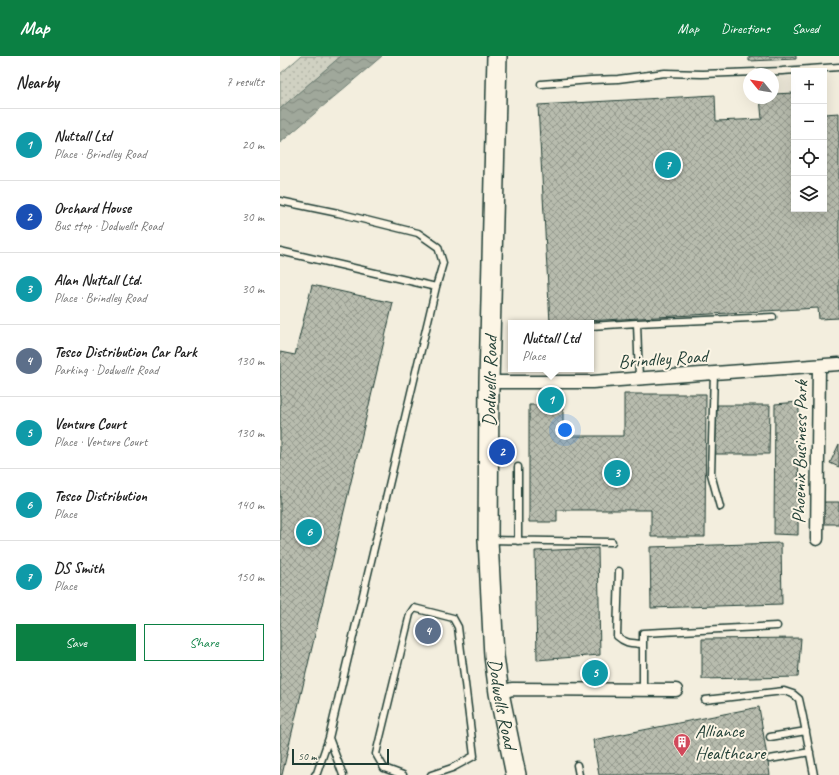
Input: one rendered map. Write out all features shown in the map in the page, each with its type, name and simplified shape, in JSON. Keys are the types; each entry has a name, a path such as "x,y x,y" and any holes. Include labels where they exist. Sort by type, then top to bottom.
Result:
{"main road":[{"name":"Dodwells Road","path":"497,56 489,382 488,540 494,656 499,693 516,775"}],"street":[{"name":"Brindley Road","path":"489,382 592,382 839,364"},
{"name":"Phoenix Business Park","path":"817,538 819,366"},
{"path":"499,693 512,689 676,690"}],"lane":[{"path":"541,84 618,79 665,73 702,74 839,67"},
{"path":"280,202 338,213 418,233 438,247 443,263 436,287 329,738 315,775"},
{"path":"280,251 436,287"},
{"path":"594,326 773,317"},
{"path":"637,323 639,379"},
{"path":"714,373 711,474 720,507"},
{"path":"518,468 518,541"},
{"path":"488,540 612,542"},
{"path":"619,571 617,636 623,642 643,644"},
{"path":"402,775 384,768 376,754 410,614 414,608 453,618 458,627 474,756 453,772 431,775"},
{"path":"643,690 643,633 777,626"},
{"path":"704,700 784,691 793,694 798,699 806,731 814,775"},
{"path":"770,736 806,731"},
{"path":"329,738 343,775"},
{"path":"770,758 810,752"},
{"path":"578,765 579,775"}],"shaded area":[{"path":"301,56 341,56 280,109 280,74"}],"water":[{"path":"341,56 382,56 280,143 280,109"}],"building":[{"path":"749,56 796,56 796,59 749,61"},
{"path":"791,93 791,212 827,212 827,114 839,113 839,318 819,319 818,308 594,321 550,320 538,105 715,95 716,121 762,119 761,104 779,104 779,94"},
{"path":"312,285 393,303 282,775 280,775 280,352 295,355"},
{"path":"624,394 706,394 705,537 651,537 651,510 557,510 557,522 529,522 529,405 563,405 563,436 624,436"},
{"path":"799,402 798,535 774,534 775,404"},
{"path":"717,405 770,405 769,454 715,454"},
{"path":"839,444 839,467 830,463"},
{"path":"823,502 839,502 839,524 823,524"},
{"path":"781,543 782,604 651,608 650,547"},
{"path":"598,548 600,655 537,660 535,551"},
{"path":"801,638 798,677 702,679 702,639"},
{"name":"Alliance Healthcare","path":"759,707 770,775 599,775 593,740"}],"place":[{"name":"DS Smith","path":"668,165"},
{"name":"Nuttall Ltd","path":"551,400"},
{"name":"Orchard House","path":"502,452"},
{"name":"Alan Nuttall Ltd.","path":"617,473"},
{"name":"Tesco Distribution","path":"309,532"},
{"name":"Tesco Distribution Car Park","path":"428,631"},
{"name":"Venture Court","path":"595,673"},
{"name":"Alliance Healthcare","path":"682,757"}]}
